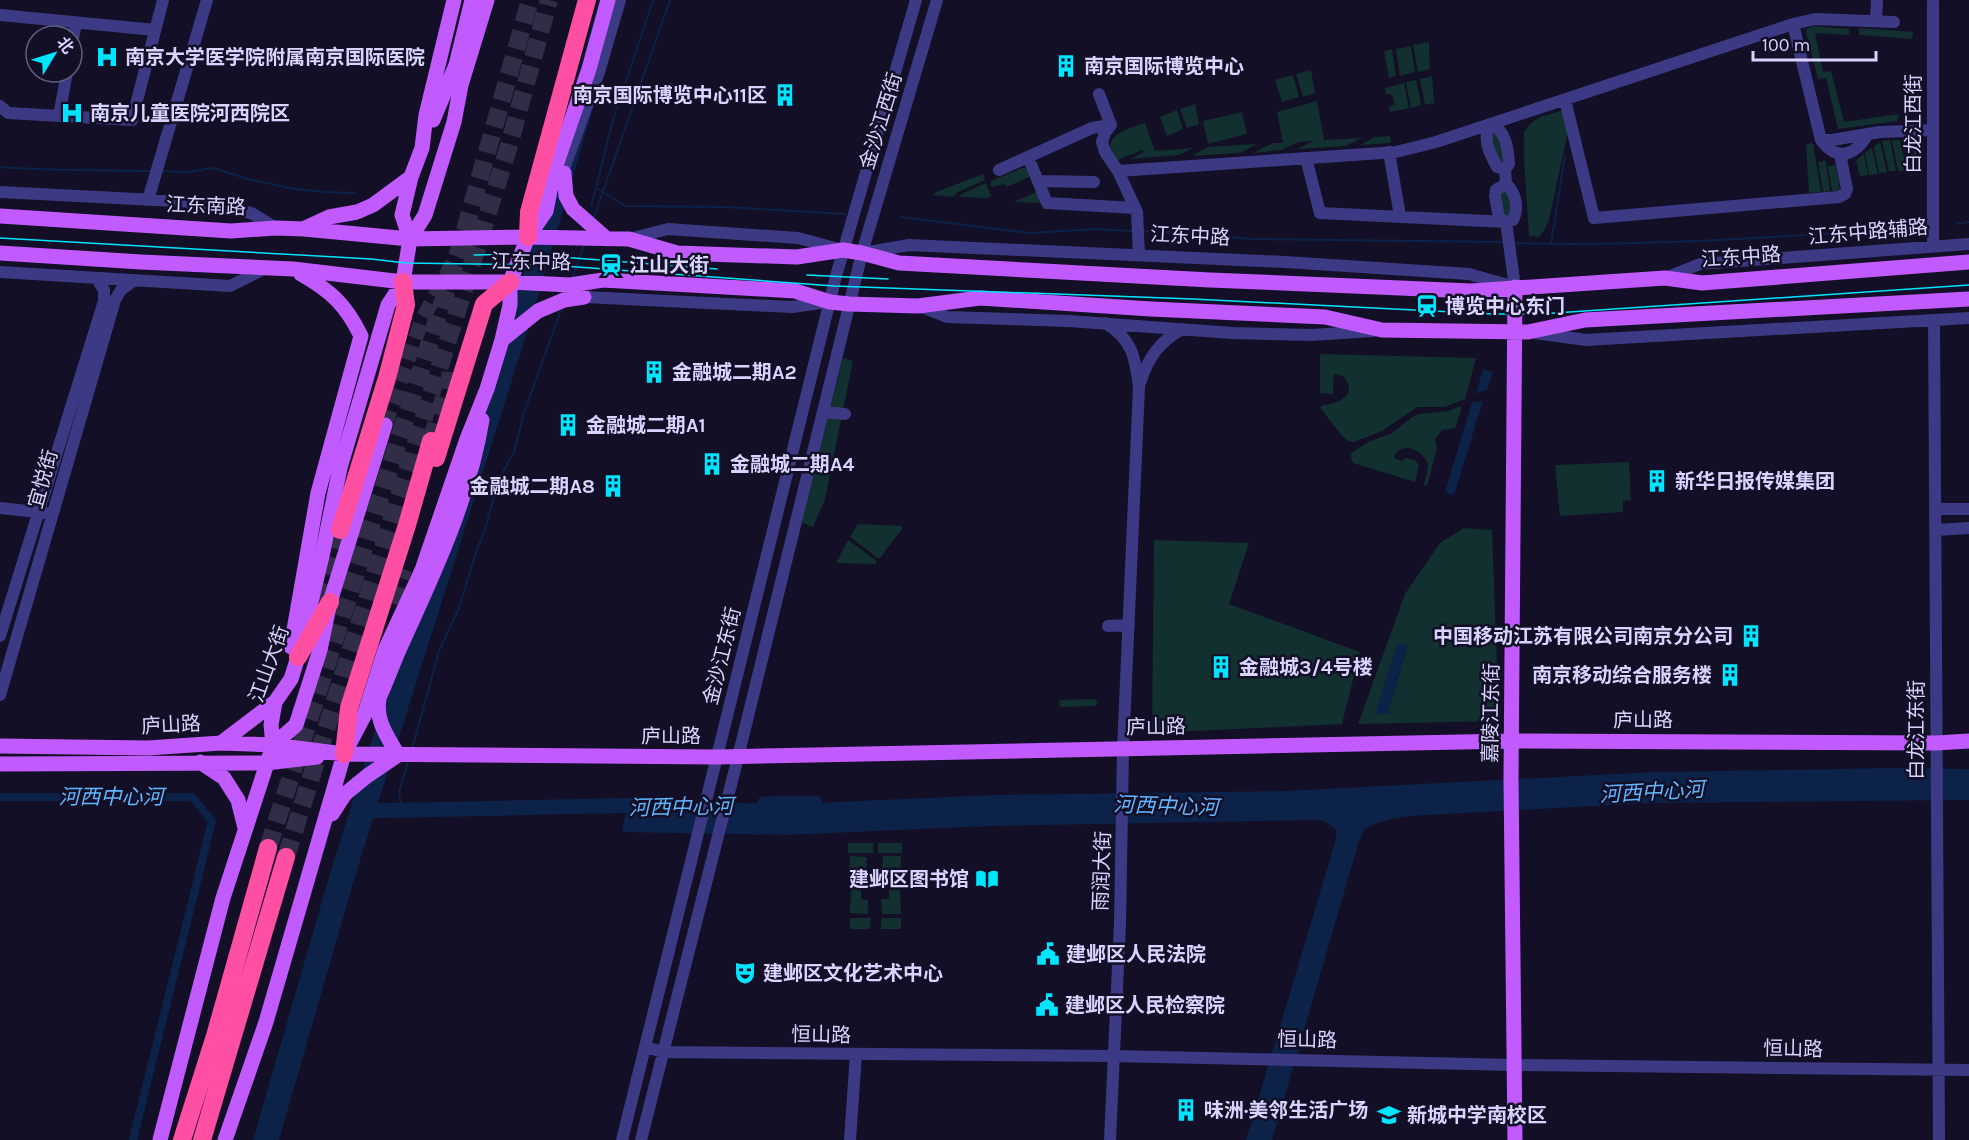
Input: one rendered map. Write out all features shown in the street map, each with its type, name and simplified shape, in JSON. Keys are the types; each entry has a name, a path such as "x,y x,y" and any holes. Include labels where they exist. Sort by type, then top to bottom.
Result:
{"highway":[{"path":"528,237 529,212 587,0"},
{"path":"340,530 387,378 406,305 403,282"},
{"path":"403,569 484,304 510,282"},
{"path":"344,754 349,708 431,441"},
{"path":"298,657 330,602"},
{"path":"202,1140 268,848"},
{"path":"182,1140 223,1040 286,857"}],"main road":[{"path":"422,148 426,115 454,0"},
{"path":"410,238 402,215 411,177 456,66 472,0"},
{"path":"410,238 425,215 487,0"},
{"path":"225,1140 266,1023 344,754 364,716 385,650 422,570 487,389 510,305 510,282 528,237 546,211 554,171 589,69 608,0"},
{"path":"564,173 566,196 573,209 607,239"},
{"path":"304,229 329,217 357,212 373,205 411,177"},
{"name":"江东南路","path":"0,216 231,231 304,229 410,238"},
{"name":"江东中路","path":"410,238 629,239 677,253 797,257 843,250 899,263 1471,291 1665,278 1702,283 1969,262"},
{"name":"江山大街","path":"160,1140 198,989 245,829 273,745 271,725 275,702 291,679 298,657 340,468 388,305 403,282 410,238"},
{"path":"0,253 293,269 324,287 340,302 351,317 361,336 318,493 289,657 291,679"},
{"name":"江东中路","path":"293,269 403,282 510,282 570,285 603,280 795,291 830,302 849,304 918,306 980,298 1325,317 1382,330 1522,331 1585,321 1969,299"},
{"name":"嘉陵江东街","path":"1515,287 1522,331 1512,741 1515,1140"},
{"path":"502,340 538,311 564,300 584,297"},
{"path":"324,826 345,794 398,755 380,723 377,710 379,699 445,548 477,447 487,389"},
{"path":"273,745 296,725 320,650 330,602 385,425"},
{"path":"364,716 379,699"},
{"path":"220,743 275,702"},
{"name":"庐山路","path":"0,746 148,748 220,743 273,745 344,754 717,757 1512,741 1936,743 1969,741"},
{"name":"庐山路","path":"0,764 266,763 344,754"},
{"path":"200,762 224,778 238,800 245,829"}],"street":[{"path":"0,106 8,113 132,120 163,0"},
{"path":"150,195 207,0"},
{"path":"549,199 564,173 599,72 620,0"},
{"name":"金沙江西街","path":"843,250 916,0"},
{"name":"金沙江西街","path":"862,253 937,0"},
{"path":"1876,21 1877,0"},
{"name":"白龙江西街","path":"1933,2 1933,245"},
{"path":"0,15 155,30"},
{"path":"1118,171 1389,152 1436,142 1793,24 1815,19 1894,22"},
{"path":"1793,24 1821,140 1828,151 1848,153 1857,148 1868,134"},
{"path":"59,116 65,84"},
{"path":"1099,94 1112,125"},
{"path":"1565,100 1594,218 1839,197 1845,194 1847,189 1840,154"},
{"path":"1306,158 1320,213 1506,222 1513,220 1517,213 1514,194 1506,184 1505,169 1509,164 1503,134 1498,127 1491,124"},
{"path":"999,170 1092,128 1112,125"},
{"path":"1112,125 1105,133 1102,142 1137,212 1140,255"},
{"path":"1821,140 1933,130"},
{"path":"1389,152 1400,216"},
{"path":"1028,157 1047,203 1135,208"},
{"path":"1038,180 1094,182"},
{"path":"1506,184 1496,190 1495,196 1499,218 1506,222"},
{"path":"0,192 150,195 251,213 276,228"},
{"path":"1506,222 1515,287"},
{"name":"江东中路","path":"629,239 668,229 798,238 843,250"},
{"name":"江东中路辅路","path":"1665,278 1700,264 1969,244"},
{"name":"江东中路","path":"862,253 909,245 1286,262 1469,274 1515,287"},
{"name":"金沙江东街","path":"622,1140 699,834 765,540 843,250"},
{"name":"金沙江东街","path":"641,1140 862,253"},
{"path":"0,272 230,286 264,269"},
{"name":"宜悦街","path":"0,636 104,301 104,290 97,279"},
{"name":"宜悦街","path":"0,695 116,300 120,290 133,281"},
{"path":"570,285 584,297 792,307 830,302"},
{"name":"江东中路","path":"918,306 946,317 1105,323 1232,333 1311,336 1382,330"},
{"name":"江东中路","path":"1522,331 1586,340 1969,318"},
{"name":"白龙江东街","path":"1934,321 1939,1140"},
{"path":"1105,323 1117,330 1131,348 1139,387"},
{"path":"1139,387 1145,369 1157,347 1182,329"},
{"name":"雨润大街","path":"1110,1140 1124,784 1123,749 1139,387"},
{"path":"823,412 845,414"},
{"path":"0,508 53,514"},
{"path":"1936,510 1969,509"},
{"path":"1936,530 1969,528"},
{"path":"1108,626 1129,626"},
{"name":"恒山路","path":"645,1047 663,1052 1114,1056 1514,1065 1969,1070"},
{"path":"849,1140 856,1054"}],"green space":[{"path":"1813,26 1849,29 1849,35 1815,33 1823,72 1831,71 1844,122 1899,114 1897,121 1838,129 1826,78 1818,79 1806,32 1806,29"},
{"path":"1859,28 1913,32 1912,39 1859,35"},
{"path":"1429,42 1430,69 1418,72 1413,45"},
{"path":"1411,46 1415,72 1400,76 1396,49"},
{"path":"1392,49 1396,76 1389,78 1384,51"},
{"path":"1311,70 1315,93 1303,97 1296,74"},
{"path":"1293,75 1299,97 1282,102 1275,80"},
{"path":"1432,76 1434,103 1425,105 1420,79"},
{"path":"1416,80 1421,105 1411,108 1406,82"},
{"path":"1404,83 1409,108 1390,112 1389,106 1395,105 1392,95 1386,94 1385,88"},
{"path":"1317,101 1324,140 1362,138 1345,146 1297,149 1313,141 1299,142 1281,150 1253,153 1273,143 1283,143 1277,112"},
{"path":"1195,104 1199,124 1187,128 1180,109"},
{"path":"1567,109 1570,122 1549,220 1539,237 1529,236 1524,132 1540,117"},
{"path":"1177,110 1183,129 1167,136 1160,117"},
{"path":"1242,112 1247,134 1208,144 1203,121"},
{"path":"1145,123 1155,151 1193,148 1179,155 1131,159 1144,152 1142,150 1115,161 1109,151 1113,139 1127,129"},
{"path":"1494,131 1501,140 1503,164 1497,161 1491,137"},
{"path":"1390,136 1391,143 1360,145 1374,137"},
{"path":"1912,138 1921,138 1921,173 1916,172"},
{"path":"1902,139 1910,139 1914,170 1909,171"},
{"path":"1890,140 1896,171 1889,171 1882,141"},
{"path":"1892,140 1900,140 1907,171 1898,171"},
{"path":"1880,142 1887,172 1879,173 1874,147"},
{"path":"1813,143 1821,192 1809,193 1806,144"},
{"path":"1257,144 1240,153 1192,156 1208,147"},
{"path":"1872,148 1878,174 1869,175 1865,153"},
{"path":"1864,154 1868,175 1860,176 1856,160"},
{"path":"1826,161 1830,191 1823,192 1818,162"},
{"path":"1836,165 1840,191 1832,191 1828,166"},
{"path":"1027,168 1032,176 1006,187 1004,184 993,187 990,185 991,181"},
{"path":"983,174 985,180 958,192 953,197 933,195 936,192"},
{"path":"986,183 991,196 988,198 960,197 961,194"},
{"path":"1503,191 1509,191 1512,214 1507,218 1503,216 1501,195"},
{"path":"1037,192 1042,203 1013,202"},
{"path":"1320,354 1476,358 1465,399 1445,407 1417,407 1382,431 1354,442 1342,436 1321,409 1321,406 1344,398 1349,389 1343,376 1334,374 1333,394 1320,393"},
{"path":"843,358 853,361 825,499 813,527 801,522"},
{"path":"1462,407 1455,428 1442,430 1435,439 1437,449 1427,486 1424,485 1428,468 1426,460 1418,451 1412,449 1401,449 1394,458 1402,461 1405,458 1415,460 1419,465 1415,482 1353,463 1350,454 1368,442 1392,433 1412,417 1419,414 1449,411"},
{"path":"1629,462 1631,500 1623,501 1623,512 1560,516 1555,465"},
{"path":"858,524 902,526 902,529 879,559 850,537"},
{"path":"1464,528 1492,530 1499,721 1358,724 1405,594 1440,543","holes":["1408,646 1388,710 1390,713 1376,714"]},
{"path":"848,540 877,561 875,564 836,563"},
{"path":"1154,540 1249,543 1229,604 1360,652 1342,724 1152,733"},
{"path":"1095,699 1098,703 1095,706 1060,707 1059,700"},
{"path":"848,843 873,843 873,853 848,853"},
{"path":"878,843 902,843 902,853 878,853"},
{"path":"850,856 867,857 866,871 861,871 861,881 850,881"},
{"path":"883,856 901,856 900,883 889,882 889,873 882,872"},
{"path":"851,888 861,888 861,899 868,900 868,914 850,913"},
{"path":"889,890 900,890 901,914 882,914 881,899 889,899"},
{"path":"850,918 871,918 870,929 850,929"},
{"path":"881,918 901,918 901,929 881,929"}],"water":[{"path":"599,0 625,0 531,320 356,873 279,1140 253,1140 331,870 431,552 511,317"},
{"path":"1483,369 1493,372 1487,390 1476,393"},
{"path":"1483,401 1454,495 1445,492 1472,402"},
{"path":"1397,644 1408,645 1388,710 1390,714 1375,714"},
{"path":"1969,769 1969,800 1651,803 1409,816 1385,821 1367,829 1359,841 1272,1140 1246,1140 1336,839 1336,830 1328,823 1320,820 989,826 786,835 622,832 628,801 790,804 993,795 1285,791 1655,772"}],"waterway":[{"path":"653,0 612,123 596,188 625,206 725,207 845,214"},
{"path":"593,220 670,0"},
{"path":"1551,244 1565,155"},
{"path":"0,167 151,171"},
{"path":"160,171 187,172 213,168 248,179 294,189 355,193"},
{"path":"591,205 596,188"},
{"path":"901,217 1029,233 1095,229 1134,231"},
{"path":"1957,224 1969,222"},
{"path":"1514,243 1610,244 1898,229"},
{"path":"1142,231 1250,239 1505,242"},
{"path":"572,279 584,245"},
{"path":"412,749 439,651 459,608 485,530 498,481 514,452 524,413 562,307"},
{"path":"402,810 399,792 408,761"},
{"path":"0,797 192,797 212,821 133,1140"},
{"name":"河西中心河","path":"764,804 815,803"},
{"name":"河西中心河","path":"363,811 647,805"}],"tunnel":[{"path":"268,848 459,251 530,0"},
{"path":"286,857 508,149 549,0"},
{"path":"385,425 422,320 459,251"},
{"path":"431,441 450,378 451,365"},
{"path":"326,602 340,530"},
{"path":"391,603 403,569"}],"tram line":[{"path":"0,238 371,259 406,263 550,265 834,286 1193,299 1493,314 1540,314 1969,285"},
{"path":"474,255 522,254 717,269"},
{"path":"807,275 888,279"},
{"path":"1469,304 1538,305"}],"place":[{"name":"南京大学医学院附属南京国际医院","path":"107,57"},
{"name":"南京国际博览中心","path":"1066,66"},
{"name":"南京国际博览中心11区","path":"785,95"},
{"name":"南京儿童医院河西院区","path":"72,113"},
{"name":"江山大街","path":"611,265"},
{"name":"博览中心东门","path":"1427,306"},
{"name":"金融城二期A2","path":"654,372"},
{"name":"金融城二期A1","path":"568,425"},
{"name":"金融城二期A4","path":"712,464"},
{"name":"新华日报传媒集团","path":"1657,481"},
{"name":"金融城二期A8","path":"613,486"},
{"name":"中国移动江苏有限公司南京分公司","path":"1751,636"},
{"name":"金融城3/4号楼","path":"1221,667"},
{"name":"南京移动综合服务楼","path":"1730,675"},
{"name":"建邺区图书馆","path":"987,879"},
{"name":"建邺区人民法院","path":"1048,954"},
{"name":"建邺区文化艺术中心","path":"745,973"},
{"name":"建邺区人民检察院","path":"1047,1005"},
{"name":"味洲·美邻生活广场","path":"1186,1110"},
{"name":"新城中学南校区","path":"1389,1115"}]}
